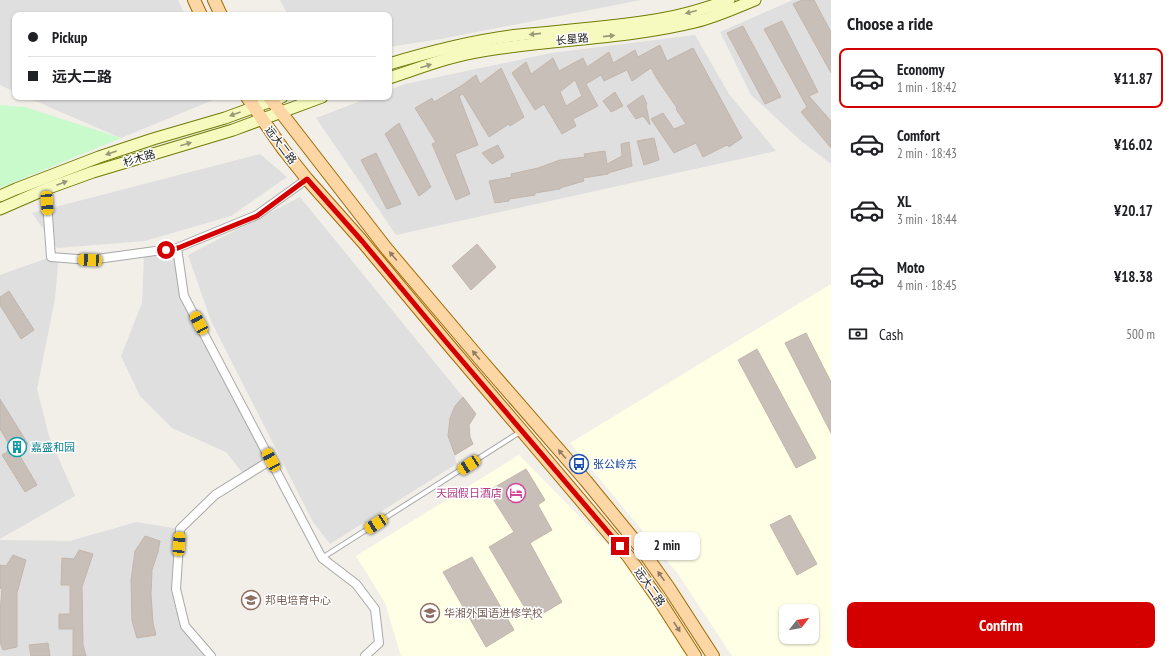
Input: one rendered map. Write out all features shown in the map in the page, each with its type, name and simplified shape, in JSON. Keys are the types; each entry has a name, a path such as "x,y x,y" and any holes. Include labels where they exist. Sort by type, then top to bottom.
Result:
{"main road":[{"path":"194,0 200,12"},
{"path":"214,0 220,12"},
{"name":"长星路","path":"392,63 476,42 518,35 661,19 692,12 728,0"},
{"name":"长星路","path":"392,77 444,60 481,51 528,44 663,29 682,25 713,16 755,0"},
{"name":"远大二路","path":"249,100 283,149 307,179 362,241 628,556 661,603 695,656"},
{"name":"杉木路","path":"0,196 99,157 153,139 225,118 270,100"},
{"name":"远大二路","path":"275,100 280,113 386,248 640,547 669,588 713,656"},
{"path":"280,113 314,100"},
{"name":"杉木路","path":"0,209 46,189 92,172 233,130 280,113"}],"street":[{"path":"46,189 51,257 90,260 178,248 257,216 307,179"},
{"path":"178,248 184,296 322,558 356,584 375,609 379,643 365,656"},
{"path":"211,656 185,626 176,589 180,529 215,495 271,460"}],"lane":[{"path":"322,558 522,431"}],"shaded area":[{"path":"0,0 178,0 184,12 12,12 12,91 0,85"},
{"path":"280,0 641,0 441,39 392,47 392,12 286,12"},
{"path":"793,0 831,0 831,164 801,141 751,95 720,32"},
{"path":"695,35 729,94 776,151 396,235 316,118 363,100 392,100 392,89 405,84 551,53"},
{"path":"33,100 213,100 121,138"},
{"path":"260,154 287,177 231,216 145,241 57,248 32,213"},
{"path":"300,197 463,397 455,406 450,418 448,436 455,455 456,464 330,544 313,522 211,321 188,255"},
{"path":"177,248 179,290 271,460 245,476 226,452 172,428 140,396 121,356 142,303 144,252"},
{"name":"嘉盛和园","path":"59,254 55,299 37,389 49,436 75,496 0,539 0,275"},
{"path":"831,284 831,656 732,656 678,574 570,443"},
{"path":"519,455 652,590 690,656 401,656 385,603 356,556"},
{"path":"136,522 180,529 176,589 185,626 211,656 0,656 0,540 70,541"}],"green space":[{"path":"0,105 25,107 121,138 0,188"}],"building":[{"path":"802,0 814,0 831,32 831,73 793,4"},
{"path":"782,21 818,92 809,96 831,121 831,148 801,112 807,107 764,29"},
{"path":"743,26 781,97 765,104 727,33"},
{"path":"660,45 667,61 693,48 742,138 729,147 727,145 703,157 696,143 674,153 651,119 663,113 674,129 686,124 651,68 632,81 627,70 604,81 601,75 586,84 598,106 573,119 576,126 562,134 544,104 535,110 512,73 526,62 531,74 553,58 559,71 583,58 587,67 609,52 613,63 635,50 638,57","holes":["575,80 582,96 566,106 560,92"]},
{"path":"501,68 524,117 510,126 509,124 489,137 463,94 459,96 478,145 455,154 470,194 456,200 432,144 436,142 415,108 432,98 434,102 476,75 480,84"},
{"path":"615,92 623,106 611,112 603,101"},
{"path":"643,95 647,104 650,125 643,116 636,119 627,106"},
{"path":"399,123 431,187 419,196 385,134"},
{"path":"654,138 659,160 644,165 637,141"},
{"path":"629,142 632,166 608,174 583,178 584,181 560,189 535,193 535,195 495,203 489,181 512,177 511,174 538,168 560,160 585,157 584,154 605,151 607,164 622,156 621,144"},
{"path":"498,145 504,157 492,164 482,153"},
{"path":"376,153 401,204 387,209 361,160"},
{"path":"477,244 496,267 471,290 452,266"},
{"path":"9,291 34,330 21,339 0,305 0,297"},
{"path":"806,333 831,382 831,433 785,343"},
{"path":"757,349 816,458 796,468 738,360"},
{"path":"463,397 476,414 469,425 470,437 473,444 455,455 448,436 450,418 455,406"},
{"name":"嘉盛和园","path":"0,399 28,444 17,451 37,485 25,492 2,455 12,449 0,429"},
{"path":"526,469 545,500 538,505 552,530 530,543 562,602 532,620 489,547 514,532 488,491"},
{"path":"790,515 817,564 797,575 770,525"},
{"path":"145,536 160,541 152,570 151,594 153,623 156,635 137,638 132,621 131,580 135,551"},
{"path":"79,550 93,554 82,587 83,645 86,656 73,656 73,629 59,629 59,614 70,614 70,585 61,585 62,558 74,559"},
{"path":"13,555 26,560 17,593 17,647 3,650 0,642 2,589 0,588 0,565 6,566"},
{"path":"472,557 514,630 486,647 443,572"},
{"path":"48,643 50,656 31,656 29,645"}],"place":[{"name":"嘉盛和园","path":"17,447"},
{"name":"张公岭东","path":"579,464"},
{"name":"天园假日酒店","path":"516,493"},
{"name":"邦电培育中心","path":"251,600"},
{"name":"华湘外国语进修学校","path":"430,613"}],"route":[{"path":"166,250 178,248 257,216 307,179 362,241 620,546"}]}
